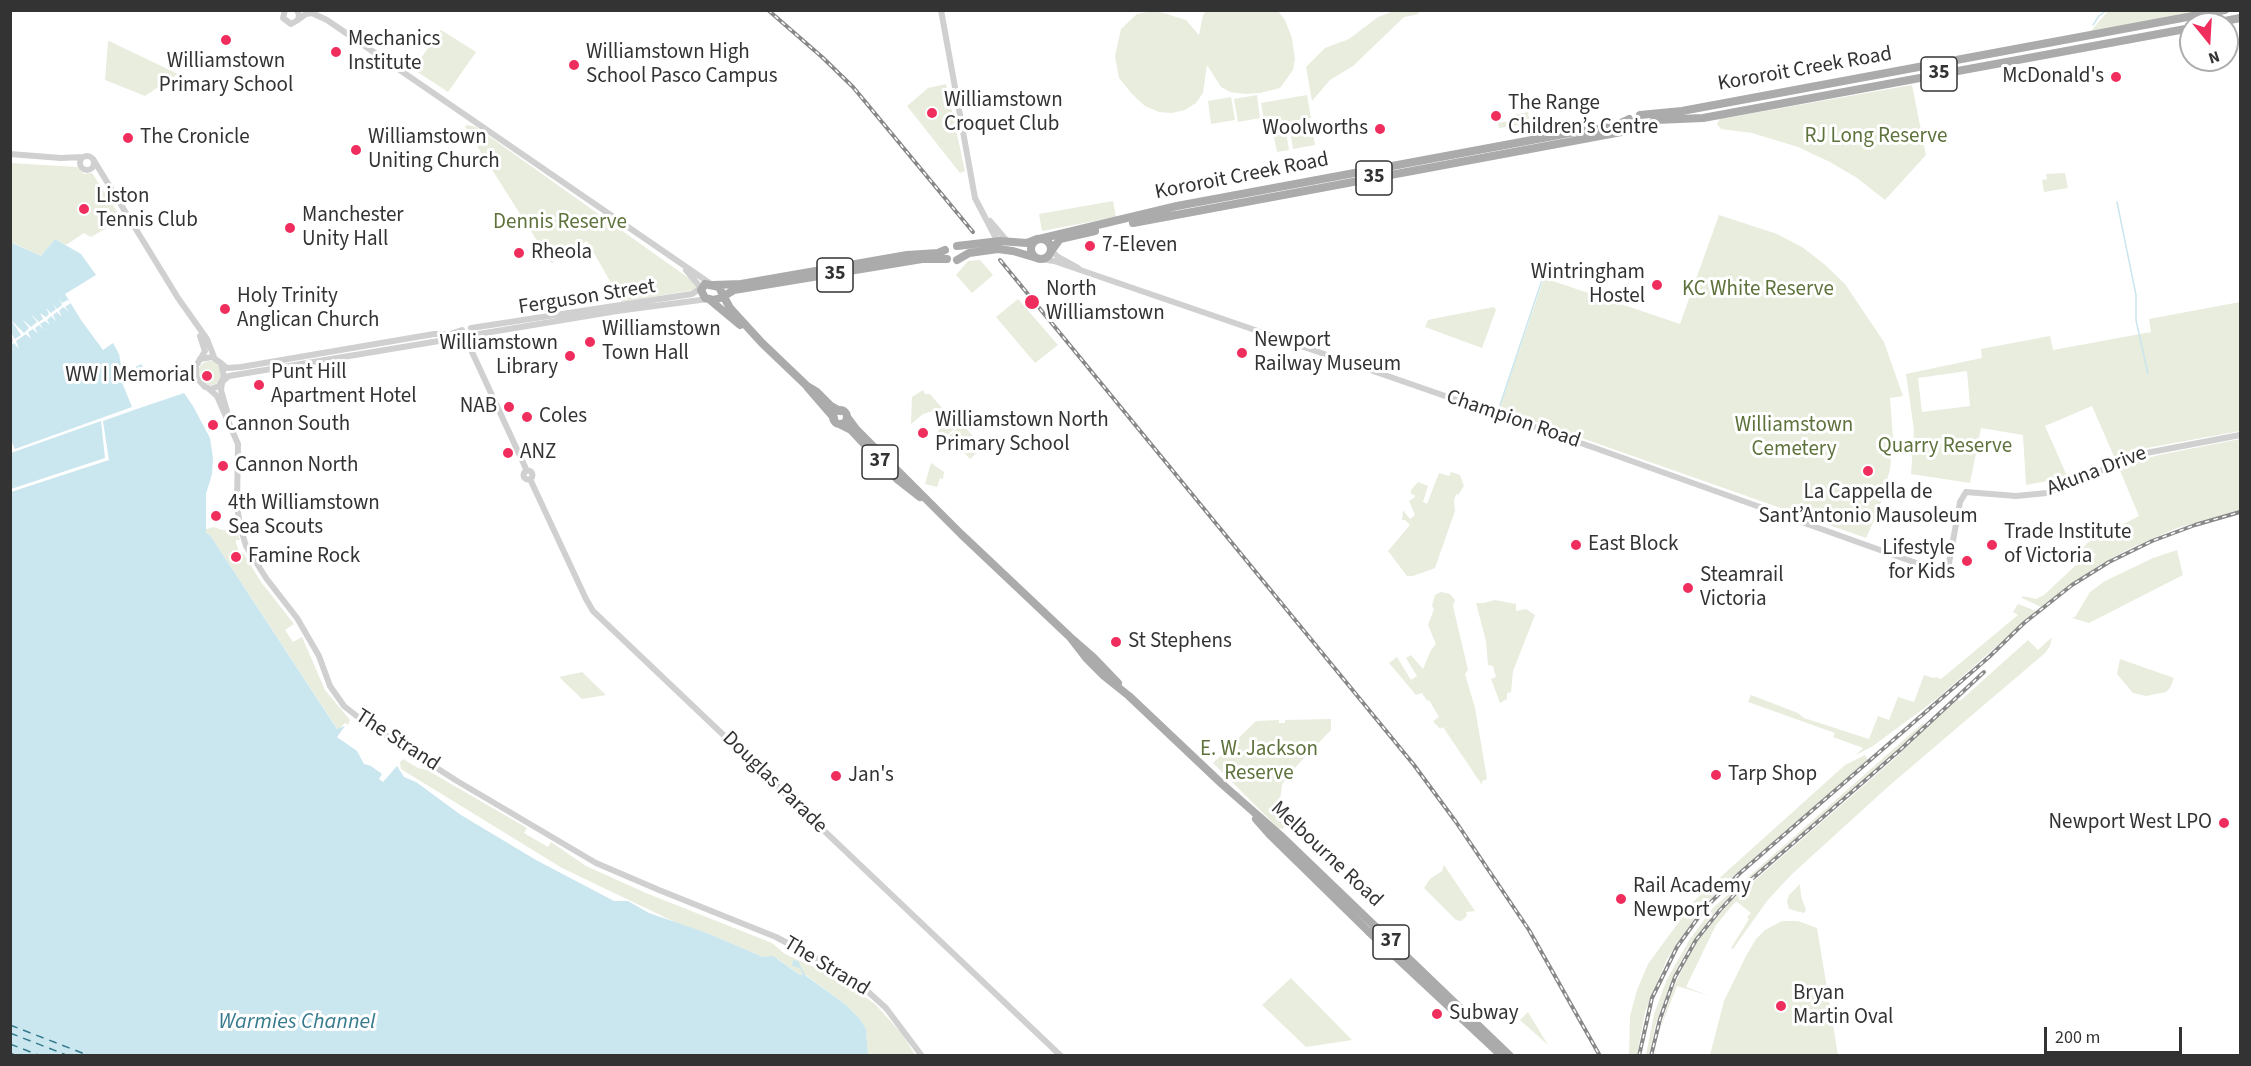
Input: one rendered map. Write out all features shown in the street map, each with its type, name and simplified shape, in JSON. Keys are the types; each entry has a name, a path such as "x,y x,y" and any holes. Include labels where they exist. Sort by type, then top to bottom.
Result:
{"main road":[{"name":"Kororoit Creek Road","path":"1640,115 1682,111 2225,10"},
{"name":"Kororoit Creek Road","path":"1642,128 1658,119 1703,118 2179,29"},
{"path":"2050,43 2052,53"},
{"path":"2027,47 2033,57"},
{"name":"35","path":"1629,119 1633,115 1640,115"},
{"path":"1640,115 1645,121 1642,128"},
{"name":"Kororoit Creek Road","path":"1038,239 1407,163 1612,127 1629,119"},
{"path":"1629,119 1628,125 1632,130"},
{"name":"35","path":"1632,130 1637,131 1642,128"},
{"name":"Kororoit Creek Road","path":"1052,250 1055,243 1062,238 1172,211 1418,170 1632,130"},
{"path":"1407,163 1418,170"},
{"path":"1040,259 1034,256 1031,250 1032,243 1038,239 1047,240 1052,250"},
{"name":"35","path":"709,300 724,297 734,290 921,253 936,253 950,246 1007,241 1027,243 1038,239"},
{"path":"957,246 961,253 957,260"},
{"path":"945,250 947,260"},
{"name":"35","path":"701,288 704,284 741,284 922,259 957,260 969,253 1004,250 1040,259 1049,256 1052,250"},
{"name":"Melbourne Road","path":"712,284 720,288 730,308 762,343 807,386 840,411"},
{"name":"Melbourne Road","path":"701,288 703,296 762,343"},
{"name":"Melbourne Road","path":"807,386 836,421 852,432 900,476 1070,638 1107,670 1129,696 1246,806 1502,1056"},
{"path":"836,421 836,413 840,411"},
{"name":"37","path":"836,421 845,423 847,417 844,412 840,411"},
{"name":"Melbourne Road","path":"847,417 900,476"},
{"name":"Melbourne Road","path":"1388,944 1510,1056"}],"street":[{"path":"297,10 299,19"},
{"path":"941,10 975,196 997,242 1004,250"},
{"path":"284,12 284,21 294,24 313,11 712,284"},
{"path":"10,154 61,158 88,156 93,159 196,326 205,347 204,354 196,368 196,377 208,388 216,388 222,382 224,374 222,364 214,357 207,339 196,326"},
{"path":"83,157 80,163 84,168"},
{"path":"61,158 98,173 107,181"},
{"path":"84,168 93,166 93,159"},
{"path":"987,219 1007,241"},
{"name":"Champion Road","path":"1052,250 1058,257 1078,268 1595,448 1947,574"},
{"name":"Champion Road","path":"1040,259 1054,260 1069,267 1078,268"},
{"path":"682,265 701,288"},
{"name":"Ferguson Street","path":"467,335 466,327 692,294 701,288"},
{"name":"Ferguson Street","path":"222,382 229,376 467,335 699,299 709,300"},
{"name":"Ferguson Street","path":"222,364 227,368 241,367 434,334 467,335"},
{"name":"Douglas Parade","path":"467,335 526,471 532,473 530,479 593,611 1061,1056"},
{"path":"200,359 206,356 214,357"},
{"name":"The Strand","path":"222,382 221,390 239,452 237,510 246,546 266,578 297,618 319,656 330,686 344,706 363,721 458,781 579,853 630,877 776,937 841,972 864,988 886,1008 922,1056"},
{"name":"The Strand","path":"208,388 216,394 230,423"},
{"name":"Akuna Drive","path":"1947,574 1960,502 1965,492 2016,496 2047,493 2141,454 2241,435"}],"green space":[{"path":"1153,11 1186,20 1199,35 1206,11 1278,11 1285,20 1292,38 1295,59 1293,70 1280,88 1245,94 1230,92 1221,87 1207,65 1203,93 1196,103 1185,110 1172,113 1159,112 1145,106 1119,78 1115,56 1121,29 1137,14"},
{"path":"1394,11 1418,11 1419,14 1404,17 1353,66 1330,80 1312,101 1306,67 1325,48 1349,39 1378,17"},
{"path":"2108,11 2202,11 2179,12 2179,15 2091,31"},
{"path":"441,30 476,52 448,92 413,69"},
{"path":"108,41 178,74 145,96 105,80"},
{"name":"Williamstown Croquet Club","path":"946,84 965,171 960,173 907,106 928,88"},
{"name":"RJ Long Reserve","path":"1912,85 1926,155 1885,200 1857,178 1798,147 1752,133 1721,129 1717,124 1720,119"},
{"path":"1257,95 1260,118 1238,122 1234,99"},
{"path":"1307,95 1311,118 1265,126 1261,103"},
{"path":"1231,97 1235,120 1211,124 1208,101"},
{"path":"1528,112 1530,123 1499,128 1498,123 1514,120 1514,115"},
{"path":"1311,122 1315,145 1293,149 1289,125"},
{"name":"Dennis Reserve","path":"467,125 476,127 690,279 697,288 622,302 587,241 551,263 465,127"},
{"path":"1285,126 1289,150 1277,152 1272,128"},
{"path":"10,163 77,167 84,174 92,173 122,219 91,237 84,233 66,245 55,239 41,256 11,242"},
{"path":"2065,173 2068,188 2044,192 2042,180 2047,179 2046,174"},
{"path":"1113,201 1116,217 1042,231 1039,214"},
{"name":"Williamstown Cemetery","path":"1719,215 1777,234 1802,247 1845,284 1884,342 1903,396 1890,398 1893,438 1890,469 1878,512 1866,538 1499,409 1544,278 1680,324"},
{"path":"980,260 993,275 972,293 956,275 968,261"},
{"path":"1018,299 1058,345 1035,363 996,317"},
{"name":"Quarry Reserve","path":"2240,302 2240,431 2147,448 2116,461 2092,406 2045,426 2067,476 2064,478 2026,485 2023,435 1981,428 1970,483 1911,474 1914,430 1906,374 1982,358 1981,349 2050,336 2053,350 2151,332 2149,319","holes":["1967,371 1970,406 1922,412 1918,378"]},
{"path":"1494,307 1496,310 1482,348 1425,327 1428,320"},
{"path":"210,361 219,364 222,373 219,382 210,385 201,382 198,373 201,364"},
{"path":"923,390 925,394 930,394 942,408 923,414 911,424 912,397"},
{"path":"949,409 962,422 944,438 938,432 940,423 934,414"},
{"path":"962,424 983,447 970,459 949,436"},
{"path":"2240,439 2240,511 2177,528 2131,548 2101,564 2041,607 2022,598 2023,596 2036,599 2044,595 2076,565 2093,559 2096,554 2084,553 2077,556 2087,543 2139,516 2118,466 2159,455"},
{"path":"931,463 944,472 943,479 940,478 937,487 925,484"},
{"path":"1451,472 1460,475 1464,486 1458,495 1456,494 1455,511 1435,568 1407,576 1388,551 1410,525 1402,520 1403,510 1410,519 1415,515 1409,501 1415,497 1414,494 1411,495 1411,490 1418,482 1428,486 1423,502 1427,504 1439,473 1449,476"},
{"path":"214,527 222,530 236,529 240,540 236,540 239,552 244,554 261,582 294,624 285,630 293,642 302,637 325,690 350,720 348,725 345,723 338,730 210,535 206,533 206,529"},
{"path":"2177,550 2183,575 2089,623 2072,618 2075,617 2090,592 2105,581 2153,558"},
{"path":"1441,592 1450,594 1455,600 1453,606 1468,670 1465,674 1475,708 1487,779 1482,781 1482,785 1443,727 1440,729 1433,721 1439,717 1429,700 1427,701 1422,693 1416,695 1389,663 1397,657 1411,680 1417,676 1406,658 1411,655 1423,669 1436,644 1428,625 1434,609 1432,606 1435,595"},
{"path":"1495,600 1516,604 1516,611 1526,609 1535,615 1513,671 1511,692 1507,693 1507,699 1500,703 1491,679 1496,677 1493,666 1488,665 1486,641 1476,603"},
{"path":"2018,604 2036,611 1939,697 1873,746 1856,755 1863,748 1833,737 1835,733 1748,702 1751,695 1798,713 1804,718 1869,739 1878,716 1889,720 1898,697 1914,702 1924,675 1941,679 2018,615 2013,612"},
{"path":"2052,637 2045,653 1890,785 1791,875 1767,901 1733,949 1731,948 1751,913 1736,901 1716,925 1686,987 1710,996 1677,986 1657,1037 1673,989 1684,965 1696,943 1730,902 1892,761 1957,699 1960,701 2028,640 2038,650"},
{"path":"2120,659 2174,678 2170,688 2166,692 2146,696 2133,693 2117,674"},
{"path":"582,672 606,695 582,699 559,677"},
{"name":"E. W. Jackson Reserve","path":"1331,719 1331,730 1288,775 1282,785 1280,800 1287,822 1283,829 1278,828 1213,763 1256,721 1279,720 1279,723 1285,723 1285,720"},
{"path":"1923,723 1926,726 1742,885 1715,912 1687,950 1672,979 1656,1023 1649,1055 1646,1055 1654,1014 1667,979 1690,939 1713,908"},
{"path":"1865,755 1868,760 1738,872 1702,907 1667,959 1645,1012 1637,1055 1629,1055 1630,1016 1637,990 1648,964 1695,900 1845,765"},
{"path":"403,759 418,768 427,770 527,828 524,833 548,847 551,842 586,866 646,893 772,943 785,954 818,969 820,966 875,1004 903,1035 915,1055 868,1055 866,1029 860,1019 845,1004 806,975 800,975 778,959 763,957 707,933 679,924 562,868 401,769 400,762"},
{"path":"1444,865 1475,911 1466,912 1467,916 1461,921 1456,920 1424,888 1430,879 1442,871"},
{"path":"1800,884 1806,910 1804,913 1789,909 1787,902 1789,895"},
{"name":"Bryan Martin Oval","path":"1782,921 1798,921 1817,928 1838,1055 1710,1055 1724,1001 1746,956 1756,939 1765,930"},
{"path":"1291,978 1352,1040 1306,1047 1262,1005"},
{"path":"1528,1012 1548,1045 1520,1020"}],"water":[{"name":"Warmies Channel","path":"55,239 81,254 96,275 65,294 81,320 103,350 113,343 119,354 121,365 127,372 141,364 143,367 121,380 134,410 184,393 193,406 210,438 213,458 212,474 206,494 206,533 210,535 337,729 345,726 337,737 357,751 364,764 382,774 379,779 383,782 397,766 404,777 416,782 461,815 536,860 614,901 628,901 649,913 707,933 763,957 773,956 803,975 800,968 792,966 793,960 798,961 805,975 845,1004 860,1019 866,1029 868,1055 11,1055 10,242 41,256"}],"pier":[{"path":"59,298 62,303 68,300 71,303 65,307 69,312 63,307 59,311 62,317 57,312 53,315 56,321 51,316 47,320 50,325 45,321 40,324 44,330 39,325 35,328 38,334 33,329 28,332 31,339 26,334 16,341 19,349 14,343 11,345 13,341 11,333 15,339 21,335 11,320 24,333 29,328 22,319 31,327 37,322 30,313 39,322 43,319 40,313 46,317 49,314 46,308 51,313 56,309 53,303 57,309 62,305"},
{"path":"132,407 134,410 103,421 109,460 11,492 11,489 105,458 101,421 11,453 12,443 15,449"}],"waterway":[{"path":"2093,25 2107,10"},
{"path":"2117,202 2136,295 2136,320 2148,374"},
{"path":"1500,405 1543,277"}],"ferry route":[{"path":"10,1025 90,1056"},
{"path":"10,1033 69,1056"},
{"path":"10,1044 41,1056"},
{"path":"10,1053 17,1056"}],"railway":[{"path":"768,10 853,87 973,232"},
{"path":"1000,260 1414,765 1456,822 1529,930 1600,1056"},
{"path":"1639,1056 1652,998 1677,947 1705,908 1740,873 1989,657 2024,623 2072,585 2109,562 2152,541 2240,512"},
{"path":"1651,1056 1660,1019 1675,977 1696,940 1720,910 1737,892 1900,750 1984,672"}],"place":[{"name":"Williamstown Primary School","path":"226,40"},
{"name":"Mechanics Institute","path":"336,52"},
{"name":"Williamstown High School Pasco Campus","path":"574,65"},
{"name":"McDonald's","path":"2116,77"},
{"name":"Williamstown Croquet Club","path":"932,113"},
{"name":"The Range Children’s Centre","path":"1496,116"},
{"name":"Woolworths","path":"1380,129"},
{"name":"The Cronicle","path":"128,138"},
{"name":"Williamstown Uniting Church","path":"356,150"},
{"name":"Liston Tennis Club","path":"84,209"},
{"name":"Manchester Unity Hall","path":"290,228"},
{"name":"7-Eleven","path":"1090,246"},
{"name":"Rheola","path":"519,253"},
{"name":"Wintringham Hostel","path":"1657,285"},
{"name":"North Williamstown","path":"1032,302"},
{"name":"Holy Trinity Anglican Church","path":"225,309"},
{"name":"Williamstown Town Hall","path":"590,342"},
{"name":"Newport Railway Museum","path":"1242,353"},
{"name":"Williamstown Library","path":"570,356"},
{"name":"WW I Memorial","path":"207,376"},
{"name":"Punt Hill Apartment Hotel","path":"259,385"},
{"name":"NAB","path":"509,407"},
{"name":"Coles","path":"527,417"},
{"name":"Cannon South","path":"213,425"},
{"name":"Williamstown North Primary School","path":"923,433"},
{"name":"ANZ","path":"508,453"},
{"name":"Cannon North","path":"223,466"},
{"name":"La Cappella de Sant’Antonio Mausoleum","path":"1868,471"},
{"name":"4th Williamstown Sea Scouts","path":"216,516"},
{"name":"East Block","path":"1576,545"},
{"name":"Trade Institute of Victoria","path":"1992,545"},
{"name":"Famine Rock","path":"236,557"},
{"name":"Lifestyle for Kids","path":"1967,561"},
{"name":"Steamrail Victoria","path":"1688,588"},
{"name":"St Stephens","path":"1116,642"},
{"name":"Tarp Shop","path":"1716,775"},
{"name":"Jan's","path":"836,776"},
{"name":"Newport West LPO","path":"2224,823"},
{"name":"Rail Academy Newport","path":"1621,899"},
{"name":"Bryan Martin Oval","path":"1781,1006"},
{"name":"Subway","path":"1437,1014"}],"park label":[{"name":"KC White Reserve","path":"1758,290"}]}
